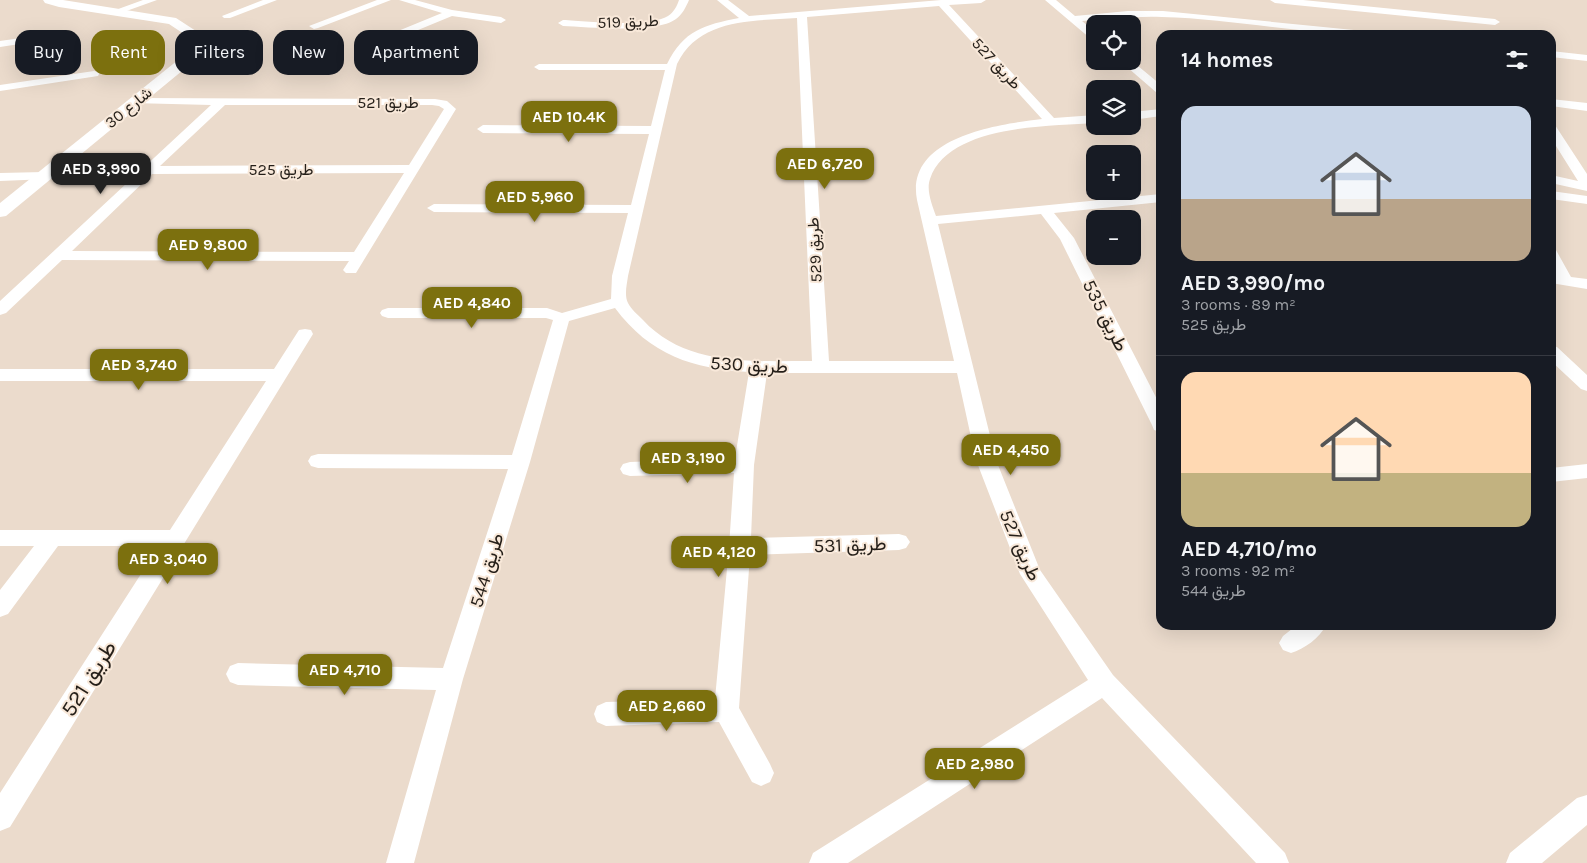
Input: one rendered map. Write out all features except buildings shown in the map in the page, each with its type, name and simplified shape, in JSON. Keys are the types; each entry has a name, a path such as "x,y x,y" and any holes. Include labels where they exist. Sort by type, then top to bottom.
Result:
{"street":[{"name":"شارع 30","path":"0,212 195,51 196,41 187,28 172,21 49,0"},
{"path":"115,12 152,0"},
{"path":"227,16 272,0"},
{"path":"314,26 386,0"},
{"path":"404,0 451,13 501,20"},
{"name":"طريق 519","path":"564,23 646,24 659,22 674,16 685,0"},
{"path":"722,0 747,19"},
{"path":"388,313 547,313 562,318 620,302 620,276 671,67 678,50 685,41 696,34 747,19 802,15 855,5 981,0"},
{"path":"1050,0 1086,30"},
{"path":"1276,0 1340,14 1366,30"},
{"name":"طريق 527","path":"941,3 1052,123"},
{"path":"1073,19 1142,10 1211,18 1340,14 1495,22"},
{"path":"409,30 451,13"},
{"name":"طريق 529","path":"802,15 820,366"},
{"path":"1211,18 1217,30"},
{"path":"0,44 15,42"},
{"path":"1556,55 1587,58"},
{"path":"539,67 671,67"},
{"path":"1135,70 1156,88"},
{"path":"0,88 91,74"},
{"name":"طريق 521","path":"58,255 354,263 450,109 442,103 136,101"},
{"path":"0,310 221,102"},
{"path":"1556,103 1587,107"},
{"path":"1141,115 1156,114"},
{"name":"طريق 527","path":"1086,120 992,130 953,145 938,156 928,168 922,182 986,460 1031,574 1104,683 1275,863"},
{"path":"483,128 656,130"},
{"path":"1556,136 1587,185"},
{"name":"طريق 525","path":"149,170 413,169"},
{"path":"0,177 44,176"},
{"path":"1556,180 1587,185"},
{"path":"1556,196 1587,200"},
{"path":"930,221 1156,199"},
{"path":"434,208 636,209"},
{"name":"طريق 535","path":"1044,210 1067,238 1156,415"},
{"path":"1558,279 1587,284"},
{"name":"طريق 530","path":"620,302 638,326 653,339 673,351 697,360 725,365 759,367 965,367"},
{"name":"طريق 544","path":"400,863 452,679 520,462 562,318"},
{"name":"طريق 521","path":"0,817 305,334"},
{"path":"1556,356 1587,385"},
{"path":"759,367 744,465 740,547 726,710 761,773"},
{"path":"0,375 279,375"},
{"path":"318,461 520,462"},
{"path":"630,469 744,465"},
{"path":"1556,474 1587,471"},
{"path":"0,538 176,538"},
{"path":"0,607 52,538"},
{"name":"طريق 531","path":"740,547 899,542"},
{"path":"1290,643 1308,630"},
{"path":"238,674 452,679"},
{"path":"823,863 1104,683"},
{"path":"606,714 726,710"},
{"path":"1520,863 1587,808"}]}
